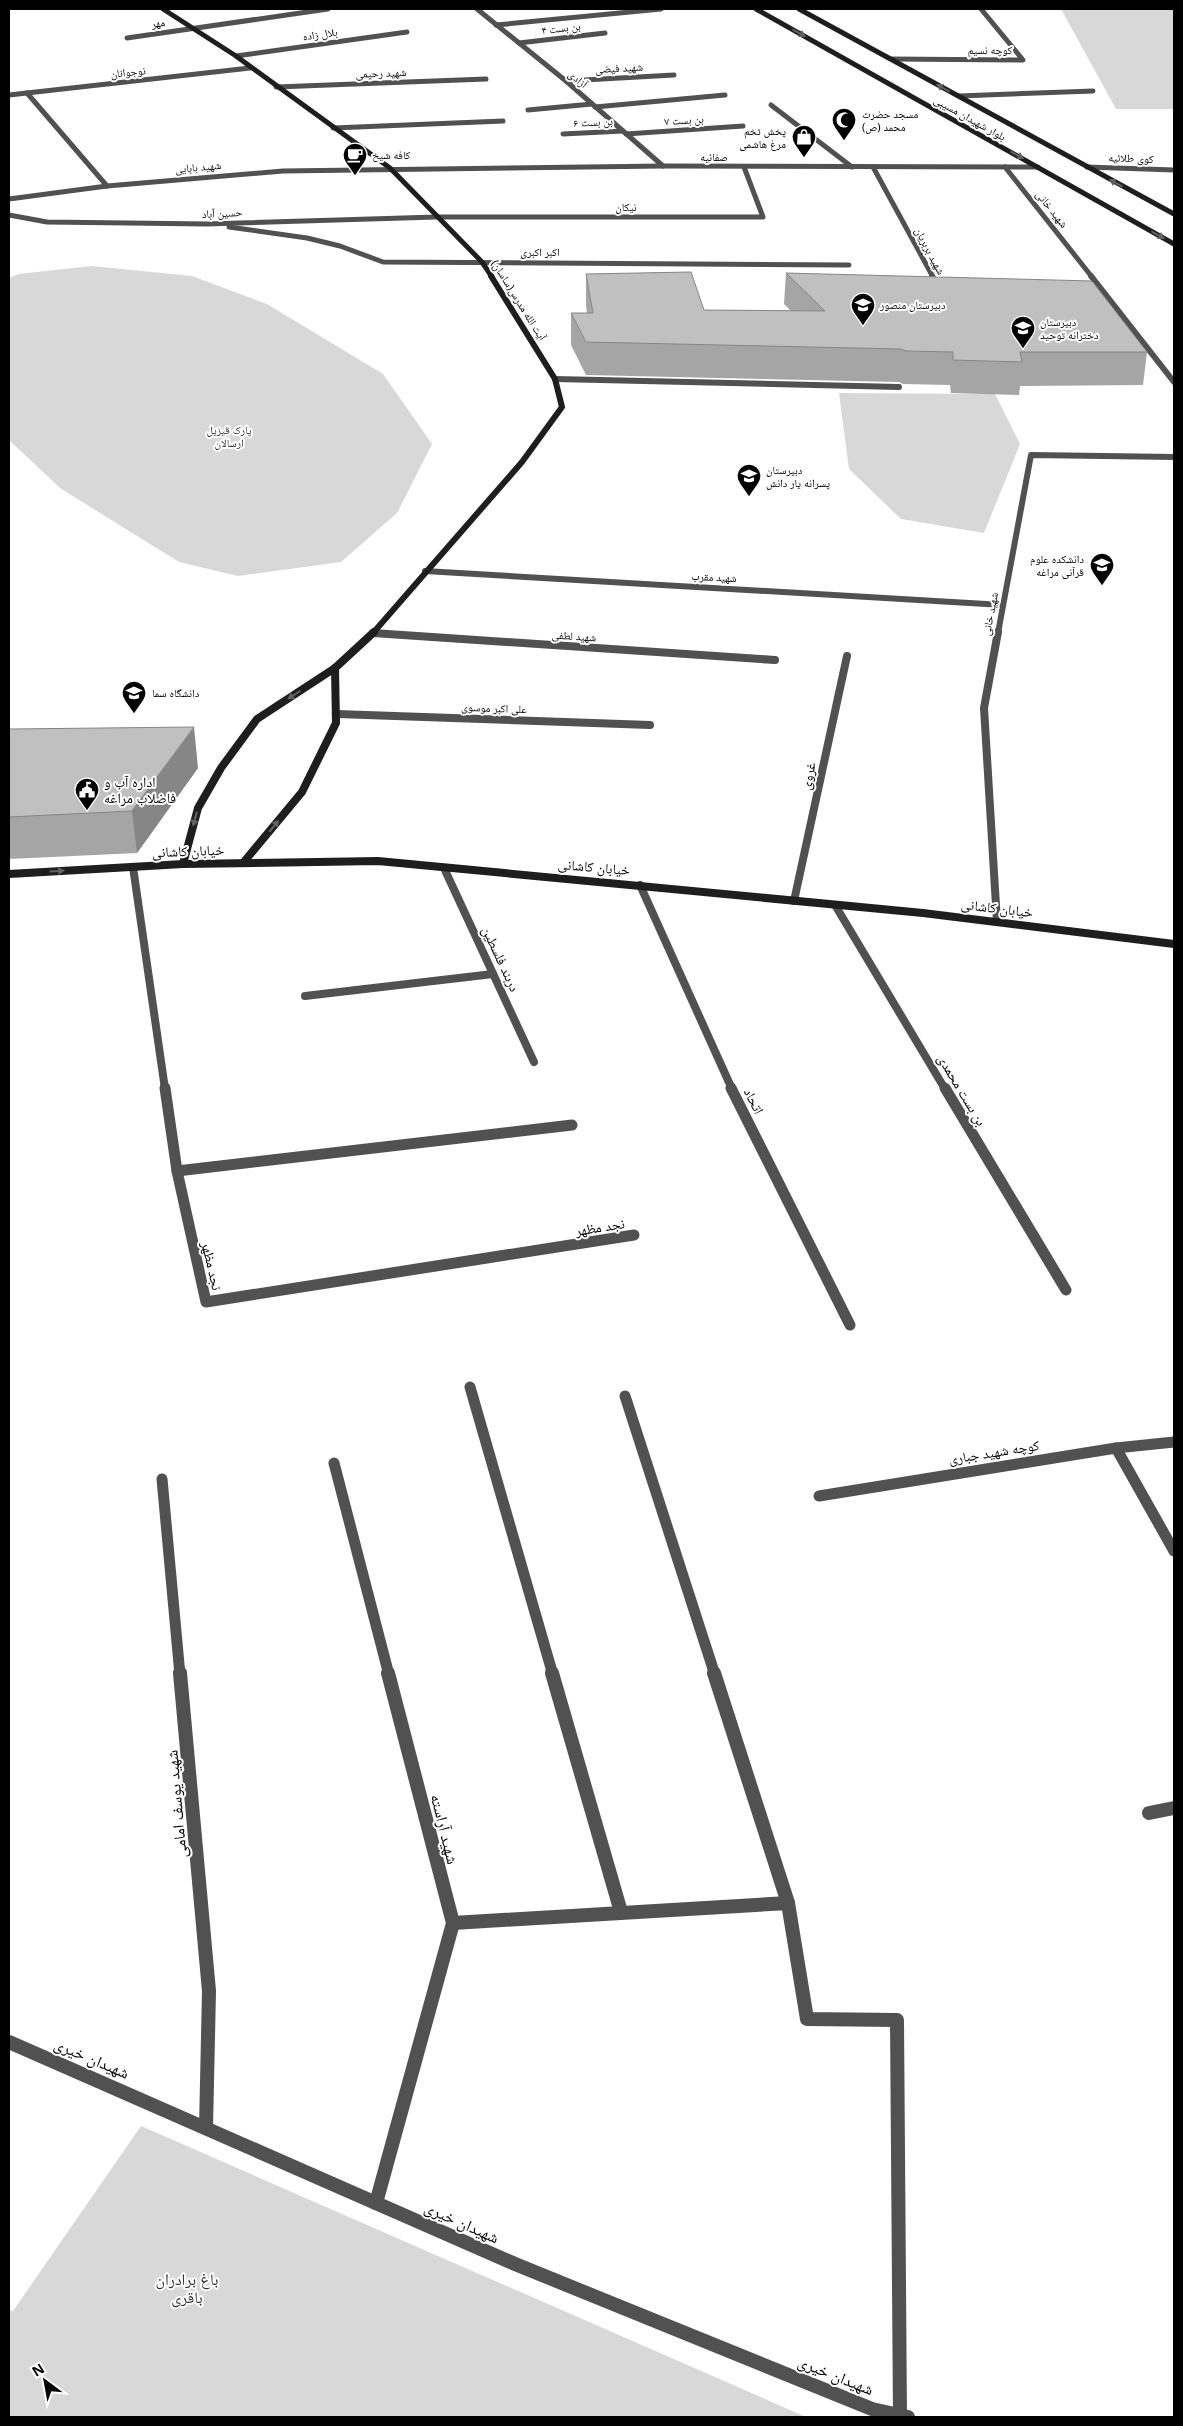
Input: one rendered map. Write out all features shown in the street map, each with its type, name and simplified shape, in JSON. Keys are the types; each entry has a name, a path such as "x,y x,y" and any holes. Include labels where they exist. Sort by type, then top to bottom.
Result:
{"street":[{"name":"آیت الله مدرس(ساسان)","path":"164,9 236,56 390,168 482,262 554,379 562,407 522,462 373,633 335,668 257,719 221,768 198,808 183,864"},
{"name":"مهر","path":"127,38 328,9"},
{"name":"آزادی","path":"477,9 566,81 663,166"},
{"path":"496,25 661,9"},
{"name":"بلوار شهیدان مسیبی","path":"756,9 1174,244"},
{"name":"بلوار شهیدان مسیبی","path":"799,9 1174,214"},
{"name":"کوچه نسیم","path":"891,59 1023,60 981,9"},
{"name":"بلال زاده","path":"236,56 407,32"},
{"name":"بن بست ۴","path":"519,43 605,33"},
{"name":"نوجوانان","path":"9,95 250,68"},
{"name":"شهید فیضی","path":"566,81 674,75"},
{"name":"شهید رحیمی","path":"276,86 486,79"},
{"path":"959,96 1093,91"},
{"path":"27,93 107,186"},
{"path":"528,110 725,95"},
{"path":"771,106 852,167"},
{"path":"333,128 503,121"},
{"name":"بن بست ۷","path":"624,132 743,126"},
{"name":"بن بست ۶","path":"564,134 624,132"},
{"name":"صفائیه","path":"390,168 663,166 1038,167"},
{"name":"نیکان","path":"436,217 763,217 744,167"},
{"name":"شهید بربریان","path":"873,167 940,292"},
{"name":"شهید خانی","path":"1005,167 1174,382"},
{"name":"کوی طلائیه","path":"1087,167 1174,170"},
{"name":"شهید بابایی","path":"9,199 107,186 243,174 390,168"},
{"name":"حسین آباد","path":"9,215 47,222 207,224 436,217"},
{"name":"اکبر اکبری","path":"207,224 307,238 340,246 383,262 848,265"},
{"path":"554,379 900,387"},
{"name":"شهید خانی","path":"997,922 984,708 1031,455 1174,457"},
{"name":"شهید مقرب","path":"425,572 1003,605"},
{"name":"شهید لطفی","path":"373,633 774,660"},
{"name":"غروی","path":"794,901 847,656"},
{"path":"243,863 302,792 336,723 335,668"},
{"name":"علی اکبر موسوی","path":"337,714 650,725"},
{"name":"خیابان کاشانی","path":"9,874 183,864 378,861 835,905 997,922 1174,944"},
{"name":"نجد مظهر","path":"133,867 177,1171 206,1302 634,1236"},
{"name":"دربند فلسطین","path":"444,868 534,1062"},
{"name":"اتحاد","path":"640,885 732,1089 850,1325"},
{"name":"بن بست محمدی","path":"835,905 1066,1290"},
{"path":"305,996 493,974"},
{"path":"177,1171 572,1125"},
{"path":"470,1388 621,1912"},
{"path":"625,1396 788,1903 807,2019 897,2020 902,2417"},
{"name":"کوچه شهید جباری","path":"819,1496 1116,1448 1174,1442"},
{"path":"1116,1448 1174,1551"},
{"name":"شهید آراسته","path":"334,1463 453,1923 376,2203"},
{"name":"شهید یوسف امامی","path":"162,1478 209,1991 206,2128"},
{"path":"1149,1812 1174,1808"},
{"path":"453,1923 788,1903"},
{"name":"شهیدان خیری","path":"9,2042 597,2298 872,2409 902,2417"}],"green space":[{"path":"1061,9 1174,9 1174,109 1116,109"},
{"name":"پارک قیزیل ارسالان","path":"91,266 192,276 267,304 383,374 432,444 397,513 341,562 238,576 179,562 60,488 9,440 9,278 19,274"},
{"path":"839,393 995,394 1020,444 984,533 901,519 849,469"},
{"name":"باغ برادران باقری","path":"141,2126 806,2417 9,2417 9,2310 13,2311"}],"building":[{"path":"691,272 704,310 825,311 786,273 1092,281 1147,352 1020,352 1022,362 953,360 953,352 906,351 901,349 586,342 571,313 593,313 586,274"},
{"path":"194,727 132,811 9,817 9,729"}],"place":[{"name":"مسجد حضرت محمد (ص)","path":"844,141"},
{"name":"پخش تخم مرغ هاشمی","path":"804,158"},
{"name":"کافه شیخ","path":"355,176"},
{"name":"دبیرستان منصور","path":"863,326"},
{"name":"دبیرستان دخترانه توحید","path":"1023,349"},
{"name":"دبیرستان پسرانه یار دانش","path":"749,497"},
{"name":"دانشکده علوم قرآنی مراغه","path":"1102,586"},
{"name":"دانشگاه سما","path":"134,714"},
{"name":"اداره آب و فاضلاب مراغه","path":"87,811"}]}
